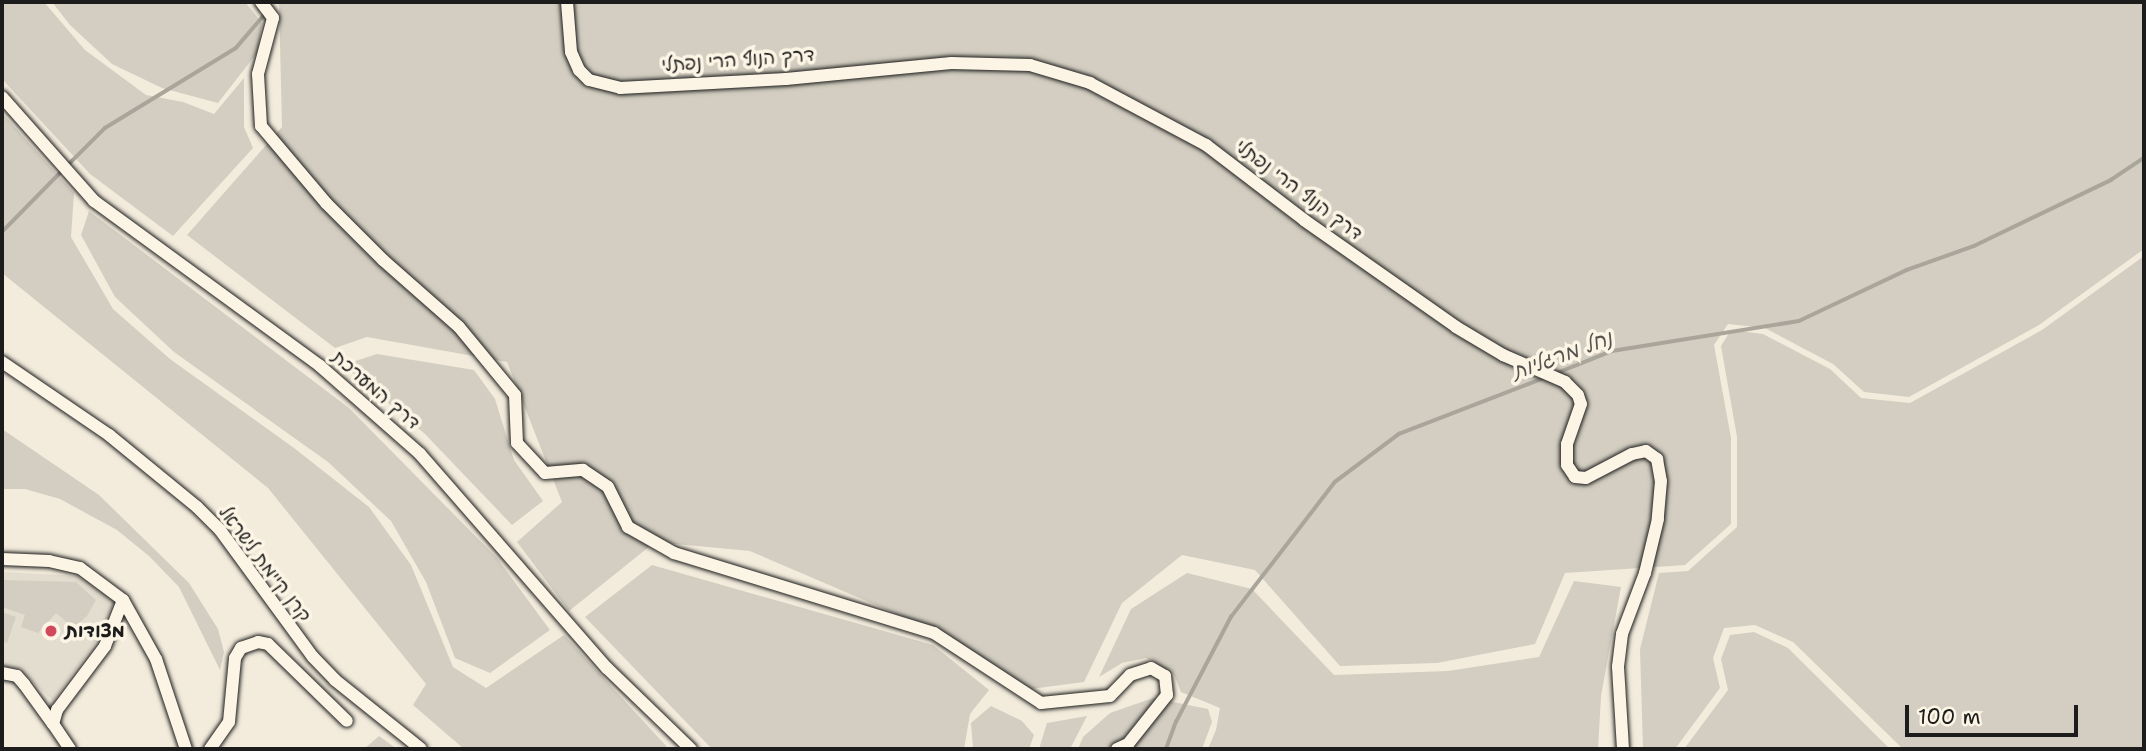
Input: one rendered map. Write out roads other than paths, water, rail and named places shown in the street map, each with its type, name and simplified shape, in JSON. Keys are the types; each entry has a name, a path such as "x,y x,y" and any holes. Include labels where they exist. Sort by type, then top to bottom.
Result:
{"street":[{"path":"261,2 274,18 257,74 261,126 326,203 383,260 458,327 515,395 517,443 545,473 583,470 608,487 628,527 674,554 934,634 1041,703 1110,696 1130,675 1151,668 1166,676 1167,695 1128,744 1117,749"},
{"name":"דרך הנוף הרי נפתלי","path":"567,2 571,52 579,70 589,80 620,88 786,79 951,62 1030,65 1090,83 1206,145 1304,220 1456,327 1503,355 1566,382 1578,395 1581,404 1567,444 1567,465 1575,477 1586,478 1632,454 1646,451 1657,459 1661,481 1658,519 1645,573 1622,634 1618,667 1623,749"},
{"name":"דרך המערכת","path":"2,97 94,201 320,366 420,454 607,668 691,749"},
{"name":"קרן קיימת לישראל","path":"2,362 100,428 197,507 220,530 313,657 335,680 421,749"},
{"path":"2,559 49,561 80,568 123,600 156,659 186,749"},
{"path":"53,724 64,700 104,646 123,600"},
{"path":"210,749 229,722 234,658 241,648 258,642 268,644 347,722"},
{"path":"2,673 17,676 69,749"}],"waterway":[{"path":"68,165 105,128 236,48 265,14"},
{"name":"נחל מרגליות","path":"1557,373 1612,351 1799,321 1907,270 1974,246 2111,180 2144,158"},
{"path":"2,232 62,171"},
{"name":"נחל מרגליות","path":"1166,749 1176,722 1231,617 1335,482 1399,434 1547,377"}],"place":[{"name":"מצודות","path":"51,631"}]}
